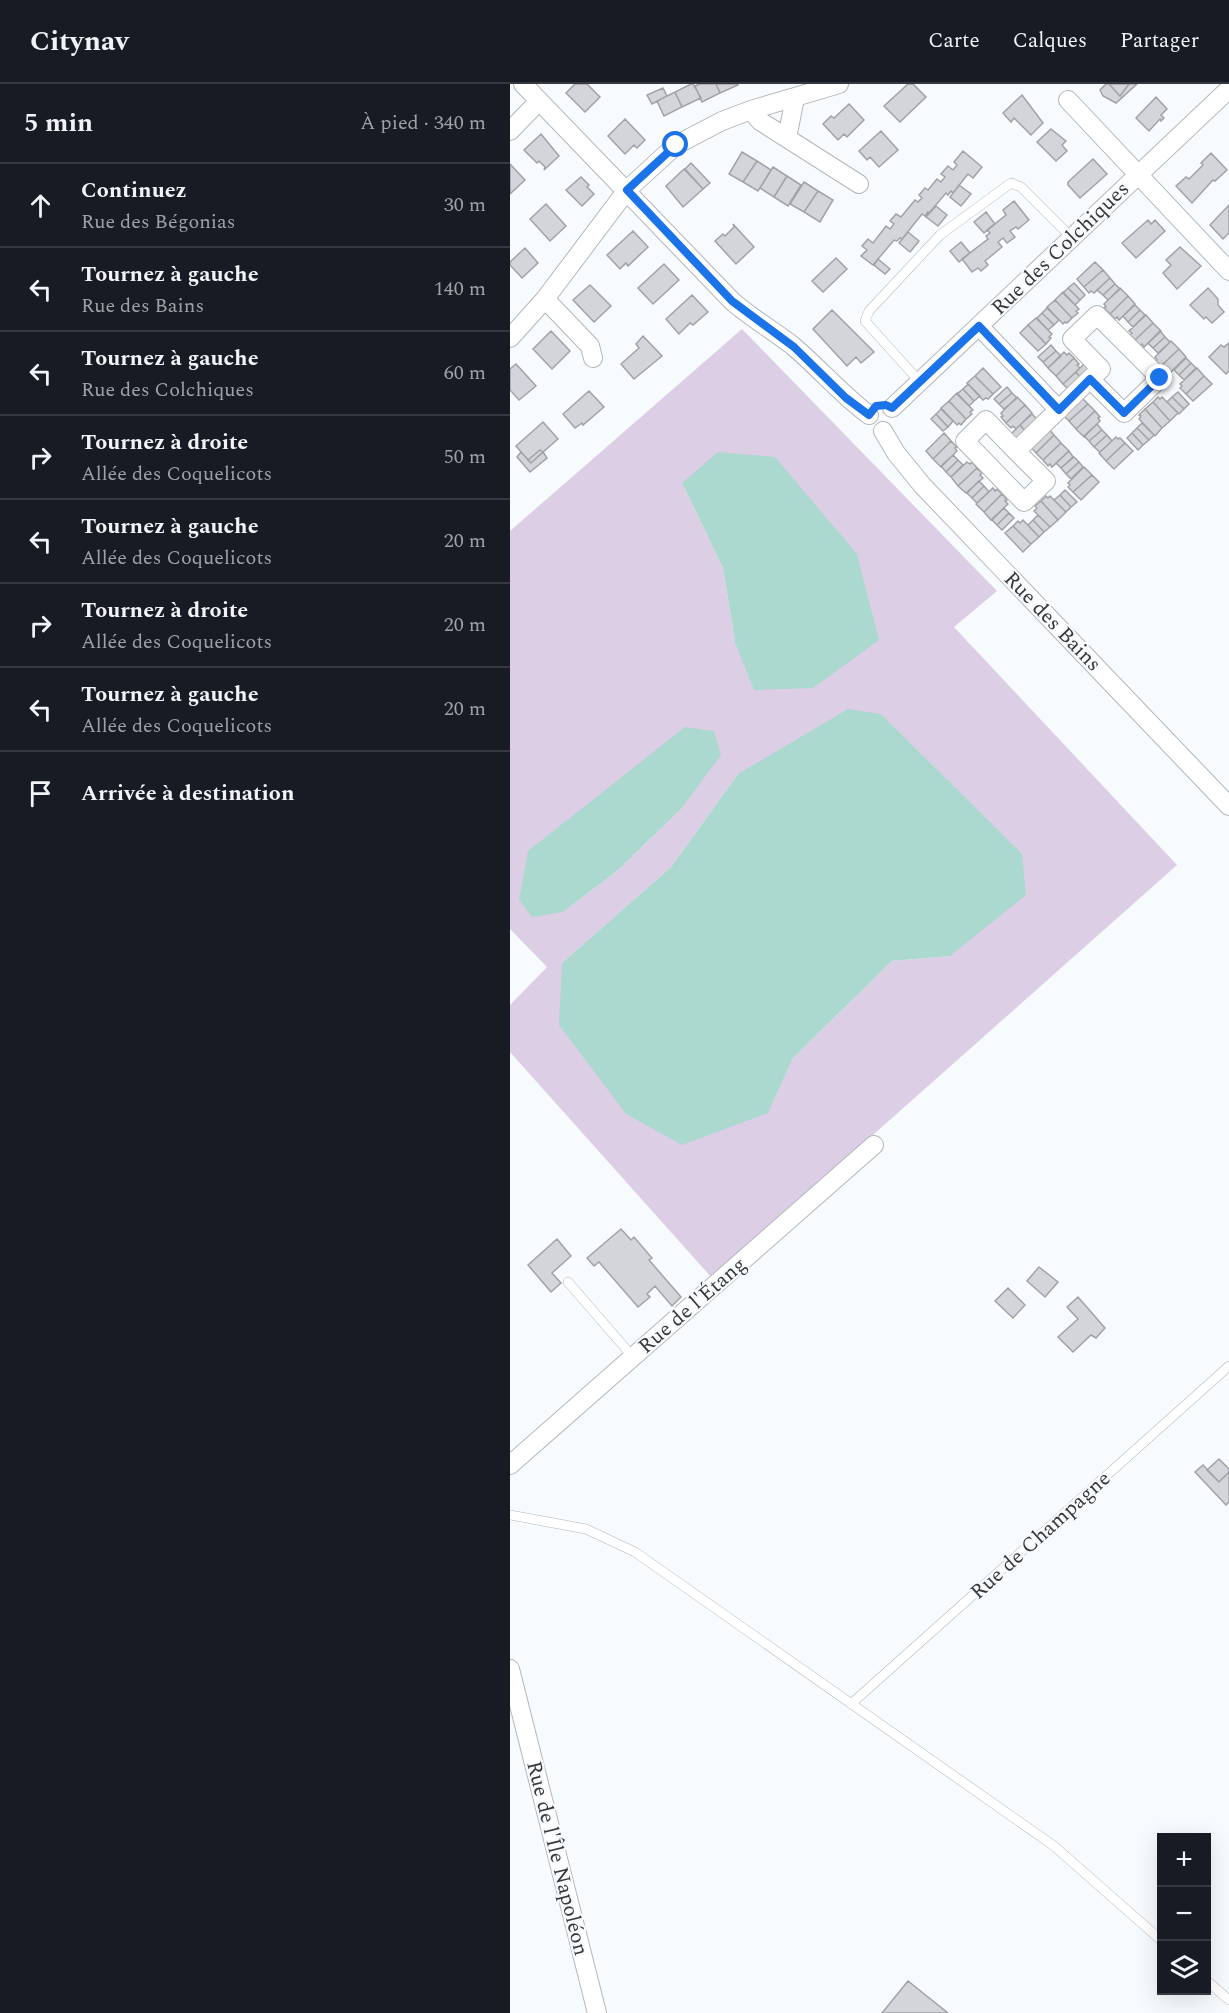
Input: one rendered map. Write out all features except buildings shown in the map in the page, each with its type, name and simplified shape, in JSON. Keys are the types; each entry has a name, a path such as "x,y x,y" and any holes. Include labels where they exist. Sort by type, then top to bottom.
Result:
{"street":[{"path":"523,84 732,301 794,347 846,398 869,415 871,425 875,429 884,431 893,425 896,419 892,408 886,405 876,406 869,415"},
{"path":"510,338 545,299 627,190 676,145 722,121 751,110 839,84"},
{"name":"Rue des Colchiques","path":"892,408 1229,89"},
{"path":"787,138 795,98"},
{"path":"1068,100 1229,271"},
{"path":"510,130 538,101"},
{"path":"751,110 760,121 859,184"},
{"path":"545,299 590,346 593,358"},
{"path":"1016,451 1090,379 1101,369 1072,339 1097,315 1160,378 1124,413 1090,379"},
{"path":"979,326 1059,410"},
{"path":"986,420 1016,451 1046,481 1024,502 965,441 986,420"},
{"name":"Rue des Bains","path":"884,431 896,453 922,485 1229,806"},
{"name":"Rue de l'Étang","path":"510,1465 874,1145"},
{"name":"Rue de l'Île Napoléon","path":"510,1669 597,2013"}],"lane":[{"path":"920,381 865,321 870,311 940,236 1011,183 1021,187 1072,238"},
{"path":"568,1282 633,1357"},
{"name":"Rue de Champagne","path":"851,1704 1229,1366"},
{"path":"510,1515 586,1529 635,1552 1054,1846 1157,1937"},
{"path":"1211,1984 1229,2000"}],"shaded area":[{"path":"742,329 997,591 954,627 1177,865 712,1278 510,1052 510,1005 547,967 510,929 510,531","holes":["682,483 813,688 735,642 723,568","738,774 950,956 892,961 793,1058 768,1112 562,963 671,867","681,809 617,871 563,912"]},
{"path":"718,452 775,457 857,554 879,640 813,688 754,690 735,642 723,568 682,483"},
{"path":"848,709 881,714 1022,854 1026,895 950,956 892,961 793,1058 768,1113 682,1145 626,1114 559,1025 562,963 671,867 738,774"},
{"path":"685,727 714,731 721,755 681,809 617,871 563,912 532,917 519,900 528,851"}],"route":[{"path":"676,145 627,190 742,311 794,347 846,398 869,415 876,406 886,405 892,408 979,326 1059,410 1090,379 1124,413 1160,378"}]}
